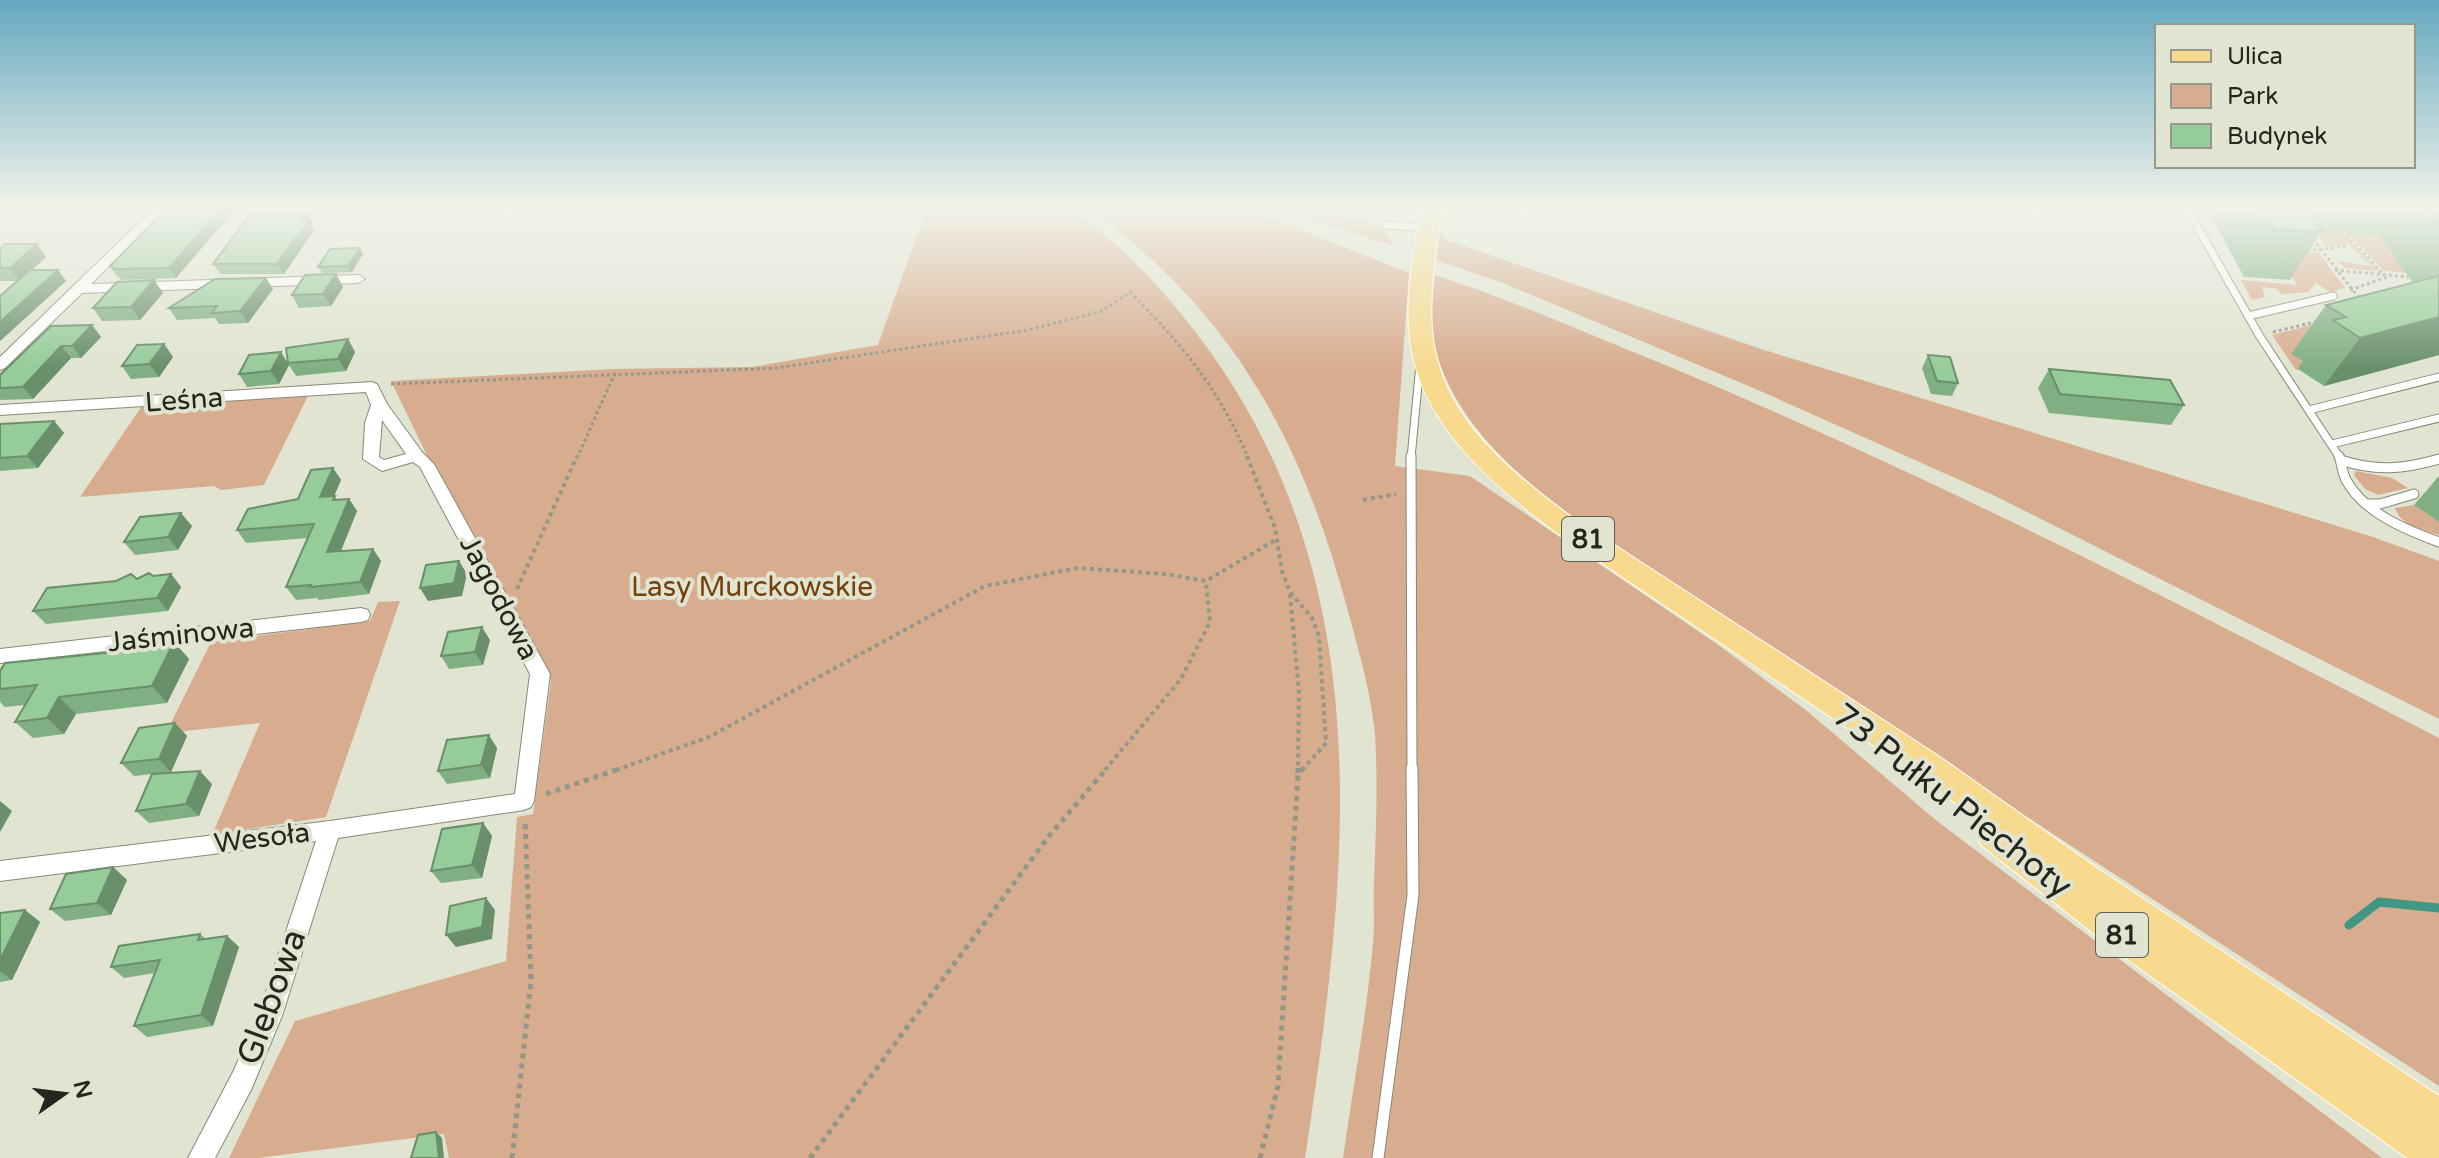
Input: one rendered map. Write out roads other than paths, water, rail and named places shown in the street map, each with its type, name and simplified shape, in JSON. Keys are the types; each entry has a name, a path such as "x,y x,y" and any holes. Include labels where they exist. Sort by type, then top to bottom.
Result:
{"main road":[{"name":"73 Pułku Piechoty","path":"1425,261 1420,308 1421,353 1438,395 1463,435 1498,474 1543,508 1817,695 1909,753 2081,876 2439,1119"},
{"name":"73 Pułku Piechoty","path":"1817,695 2134,944 2439,1157"}],"street":[{"path":"0,365 108,261"},
{"path":"80,289 358,279"},
{"name":"Jagodowa","path":"369,385 376,390 379,405 416,456 426,464 540,679 524,801"},
{"name":"Leśna","path":"0,410 144,403 369,385"},
{"path":"379,405 370,448 373,462 377,466 387,466 416,456"},
{"name":"Jaśminowa","path":"0,656 361,615"},
{"name":"Wesoła","path":"0,871 330,830 524,801"},
{"name":"Glebowa","path":"201,1158 242,1081 270,1016 330,830"}],"lane":[{"path":"2217,261 2248,316 2332,444 2341,460 2342,471 2367,504 2408,531 2439,542"},
{"path":"2248,316 2333,296"},
{"path":"1378,1158 1413,895 1410,465 1421,353"},
{"path":"2309,410 2439,377"},
{"path":"2332,444 2439,418"},
{"path":"2341,460 2389,472 2439,459"},
{"path":"2367,504 2380,504 2414,494"}],"waterway":[{"path":"2349,925 2379,902 2439,908"}],"park label":[{"name":"Lasy Murckowskie","path":"752,587"}]}
